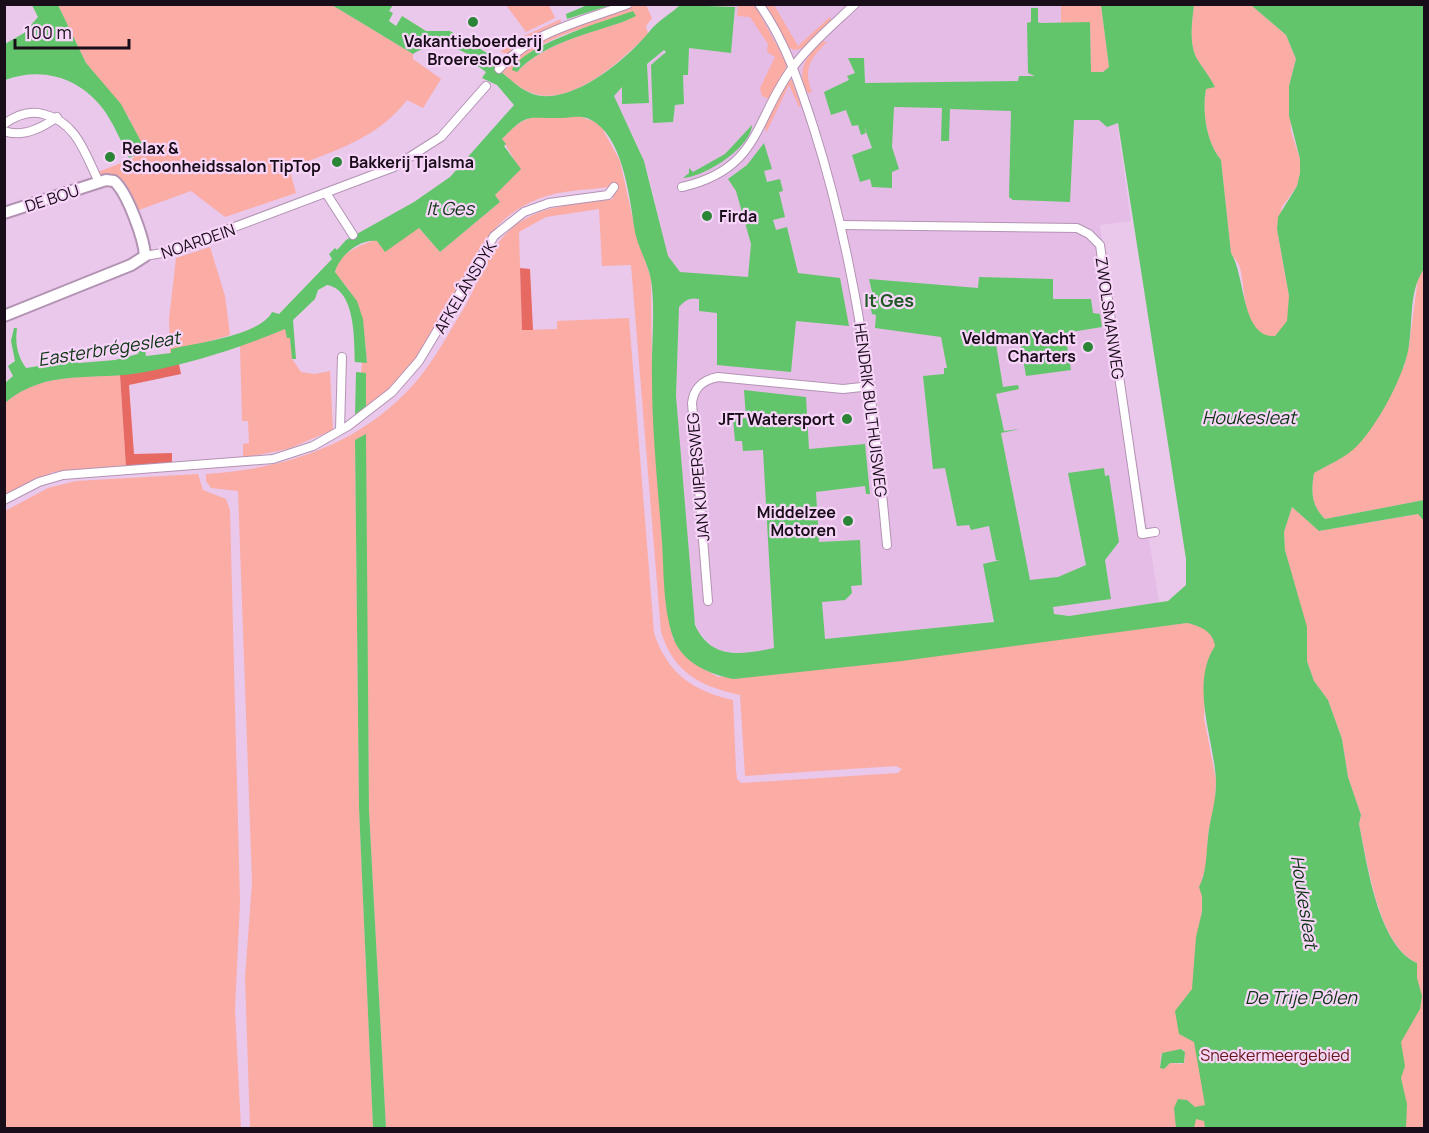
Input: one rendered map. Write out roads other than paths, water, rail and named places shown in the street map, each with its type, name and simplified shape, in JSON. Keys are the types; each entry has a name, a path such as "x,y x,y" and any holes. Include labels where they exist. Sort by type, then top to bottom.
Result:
{"street":[{"path":"500,69 517,51 532,41 628,4"},
{"name":"HENDRIK BULTHUISWEG","path":"759,4 793,67 822,155 840,225 871,386 887,545"},
{"path":"682,187 711,177 741,155 757,136 793,67 855,4"},
{"name":"NOARDEIN","path":"4,316 131,265 145,256 168,252 394,167 432,144 451,128 486,86"},
{"path":"4,124 26,114 38,112 57,117 69,125 99,182 106,180 119,185 141,237 145,256"},
{"path":"4,131 19,134 43,128 57,117"},
{"name":"DE BOU","path":"4,213 99,182"},
{"name":"AFKELÂNSDYK","path":"4,500 39,482 71,473 176,468 273,459 313,446 340,430 392,392 419,361 494,236 524,212 549,203 608,195 614,187"},
{"path":"326,193 353,235"},
{"name":"ZWOLSMANWEG","path":"840,225 1077,228 1089,234 1100,246 1142,534 1155,532"},
{"path":"340,430 342,357"},
{"name":"JAN KUIPERSWEG","path":"708,602 692,403 697,387 704,381 718,377 843,388 871,386"}],"water":[{"path":"590,4 611,5 567,19 566,14"},
{"path":"32,5 58,5 86,63 121,104 146,151 129,158 106,113 96,101 74,83 61,78 33,74 5,80 5,44 24,33 38,17"},
{"path":"332,5 393,5 389,11 393,13 389,21 396,26 402,16 426,31 450,31 492,56 496,60 496,68 523,89 533,94 548,96 581,87 597,78 640,43 656,24 680,5 735,7 731,53 689,48 688,75 683,75 684,104 675,105 673,122 653,123 651,65 666,52 664,50 647,64 649,103 622,104 622,87 614,96 644,161 668,256 680,272 748,277 751,244 736,191 728,179 747,165 764,143 772,169 764,171 767,182 780,179 783,191 779,192 785,217 773,220 776,230 787,227 798,273 840,278 849,326 796,321 791,372 717,365 717,313 699,311 699,299 696,298 688,300 679,307 676,396 695,625 702,636 719,650 739,653 774,648 763,450 743,451 742,441 735,441 733,419 746,418 744,390 806,397 809,449 865,444 870,494 866,494 865,486 816,492 819,542 860,540 862,585 851,586 852,593 845,600 822,602 825,639 994,622 983,564 1000,560 996,560 989,526 971,530 969,525 957,526 945,468 933,469 923,376 944,374 944,368 947,368 941,337 875,328 876,315 872,314 867,292 872,292 869,279 978,288 979,277 1053,279 1053,299 1091,299 1093,313 1100,314 1102,327 1065,333 1071,370 1026,376 1020,341 996,344 1003,387 1018,385 1019,389 996,394 1004,431 1020,429 1001,433 1030,580 1058,577 1086,565 1068,473 1104,468 1105,476 1109,475 1119,542 1105,560 1111,599 1053,607 1054,614 1069,616 1168,601 1186,585 1186,559 1118,123 1107,127 1099,120 1074,120 1070,202 1013,200 1009,197 1011,111 950,109 949,141 941,141 942,108 894,107 892,147 899,169 892,172 892,188 872,187 870,179 860,182 852,155 872,148 864,126 866,133 861,135 858,125 852,126 846,110 831,115 824,92 849,80 847,76 855,73 848,58 864,58 865,83 1018,81 1019,76 1035,76 1028,73 1027,23 1031,22 1031,8 1038,8 1038,22 1040,23 1090,22 1091,72 1103,72 1109,67 1101,5 1194,5 1193,49 1215,87 1206,89 1205,116 1212,144 1221,160 1231,253 1250,317 1264,334 1275,336 1287,321 1289,296 1277,229 1278,217 1297,186 1300,173 1300,159 1289,116 1289,86 1296,59 1286,35 1251,5 1424,5 1424,269 1416,286 1412,306 1407,357 1397,384 1373,426 1357,446 1342,458 1314,473 1312,492 1317,509 1325,519 1424,500 1424,521 1418,514 1319,531 1292,507 1284,532 1285,550 1307,627 1307,661 1314,681 1328,700 1342,739 1348,777 1361,815 1359,824 1376,902 1393,940 1404,954 1417,963 1417,978 1422,996 1420,1009 1401,1042 1405,1066 1401,1078 1407,1104 1406,1128 1205,1128 1204,1121 1196,1119 1194,1128 1176,1128 1174,1108 1178,1099 1187,1100 1195,1107 1205,1105 1194,1042 1179,1034 1175,1011 1192,989 1196,937 1202,912 1202,896 1199,887 1205,869 1216,790 1215,766 1205,714 1204,696 1204,678 1215,646 1212,636 1205,630 1187,623 902,661 734,679 706,671 683,654 673,637 667,614 653,420 651,281 635,232 628,189 619,158 606,132 592,120 579,117 529,118 518,124 502,139 506,144 504,146 521,169 495,195 500,202 440,252 419,228 385,252 377,241 370,241 357,245 346,254 335,272 357,301 363,319 367,363 355,362 352,317 348,306 336,289 327,285 318,290 315,299 293,320 296,359 292,359 290,338 287,338 285,329 216,354 163,368 126,375 72,378 38,384 5,403 5,383 13,376 8,366 15,361 11,341 14,328 17,328 19,354 26,368 69,361 79,363 115,360 138,354 139,350 145,349 146,356 171,353 171,349 242,332 266,320 272,312 279,314 332,259 329,254 335,248 337,250 346,240 414,202 450,177 514,105 497,85 482,78 486,72 472,62 474,58 466,53 437,45 413,54"},
{"path":"633,11 636,16 553,47 528,62 517,72 512,70 519,61 547,43"},
{"path":"752,125 750,134 744,143 725,160 702,173 683,178 689,173 689,168 693,172 725,154"},
{"path":"356,372 366,373 366,408 355,417"},
{"path":"366,434 369,810 386,1128 373,1128 359,808 355,440"},
{"path":"1181,1049 1185,1052 1184,1063 1170,1063 1164,1069 1160,1068 1162,1053"}],"place":[{"name":"Vakantieboerderij Broeresloot","path":"473,22"},
{"name":"Relax & Schoonheidssalon TipTop","path":"110,157"},
{"name":"Bakkerij Tjalsma","path":"337,162"},
{"name":"Firda","path":"707,216"},
{"name":"Veldman Yacht Charters","path":"1088,347"},
{"name":"JFT Watersport","path":"847,419"},
{"name":"Middelzee Motoren","path":"848,521"}],"district":[{"name":"It Ges","path":"889,301"}],"water label":[{"name":"Easterbrégesleat","path":"109,349"},
{"name":"Houkesleat","path":"1249,418"},
{"name":"Houkesleat","path":"1304,902"},
{"name":"De Trije Pôlen","path":"1301,998"}],"park label":[{"name":"Sneekermeergebied","path":"1275,1055"}]}
